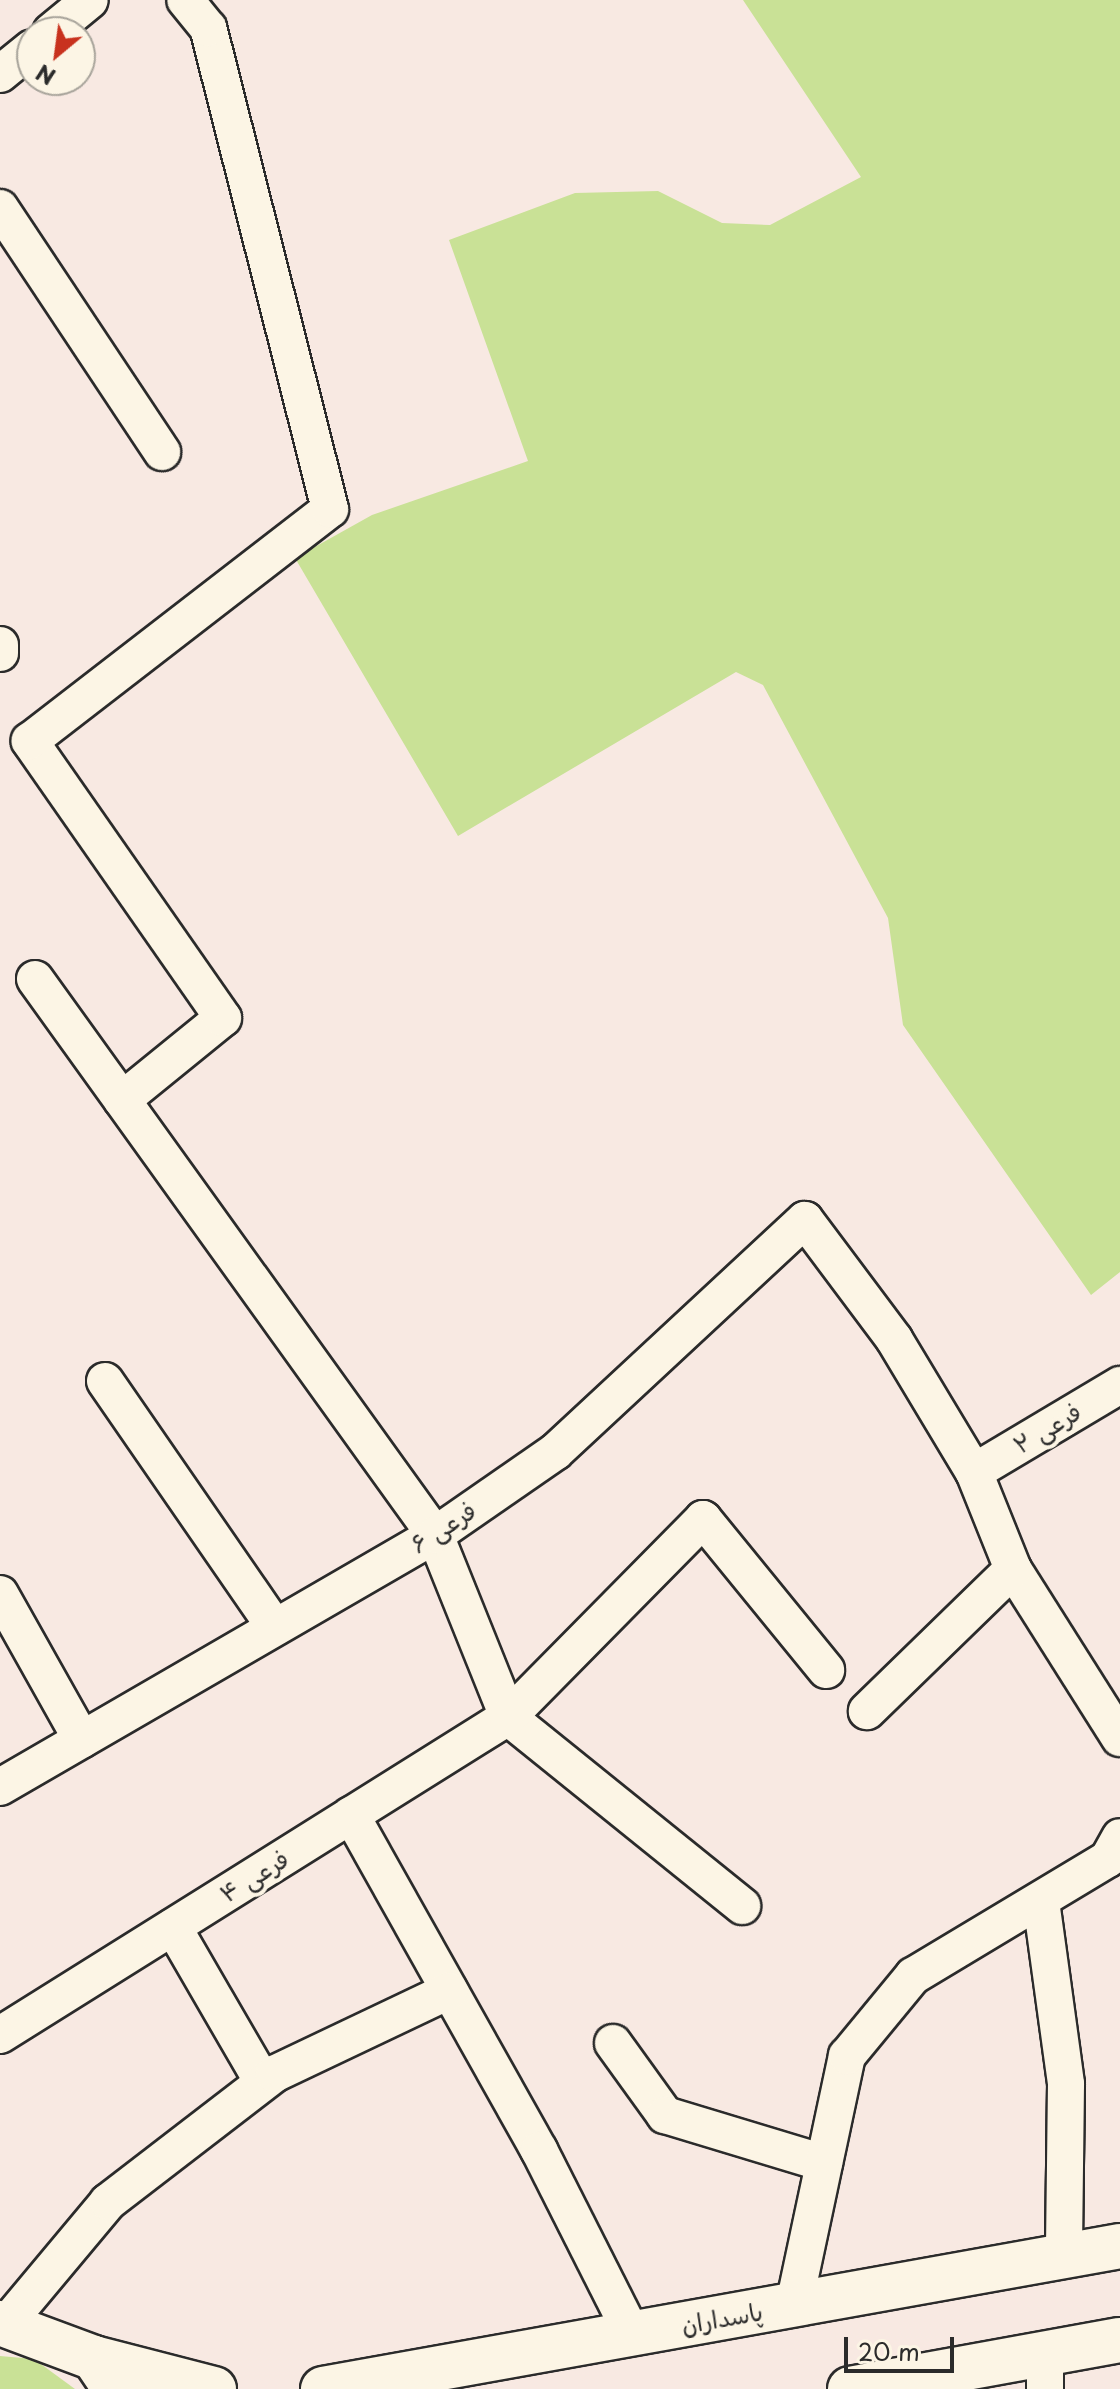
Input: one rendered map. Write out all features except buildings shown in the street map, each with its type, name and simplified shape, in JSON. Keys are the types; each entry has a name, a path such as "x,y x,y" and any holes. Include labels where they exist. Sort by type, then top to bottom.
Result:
{"main road":[{"name":"پاسداران","path":"323,2389 1120,2246"},
{"path":"4,2323 104,2374 214,2389"},
{"path":"850,2389 1045,2371 1120,2340"}],"street":[{"path":"70,16 90,0"},
{"path":"122,1100 223,1018 30,741 330,509 208,28 185,0"},
{"path":"0,74 16,61"},
{"path":"0,208 162,452"},
{"path":"0,645 0,653"},
{"path":"35,979 435,1535 508,1717 742,1906"},
{"name":"فرعی ۶","path":"0,1787 435,1535 580,1431 805,1220 831,1247 974,1472"},
{"path":"105,1381 275,1627"},
{"name":"فرعی ۲","path":"974,1472 1120,1385"},
{"path":"974,1472 1013,1569 1120,1738"},
{"name":"فرعی ۴","path":"0,2035 508,1717 703,1519 826,1670"},
{"path":"867,1711 1013,1569"},
{"path":"0,1594 82,1740"},
{"path":"351,1815 632,2334"},
{"path":"794,2305 847,2056 913,1976 1108,1859 1120,1837"},
{"path":"1041,1901 1066,2084 1064,2256"},
{"path":"173,1927 263,2082"},
{"path":"4,2323 108,2202 263,2082 449,1991"},
{"path":"613,2043 665,2115 824,2163"}],"green space":[{"path":"743,0 1120,0 1120,1272 1091,1295 903,1025 888,918 763,685 736,672 458,836 295,558 372,515 528,461 449,240 575,193 658,191 722,223 770,225 861,177"},
{"path":"0,2356 34,2359 75,2389 0,2389"}]}
